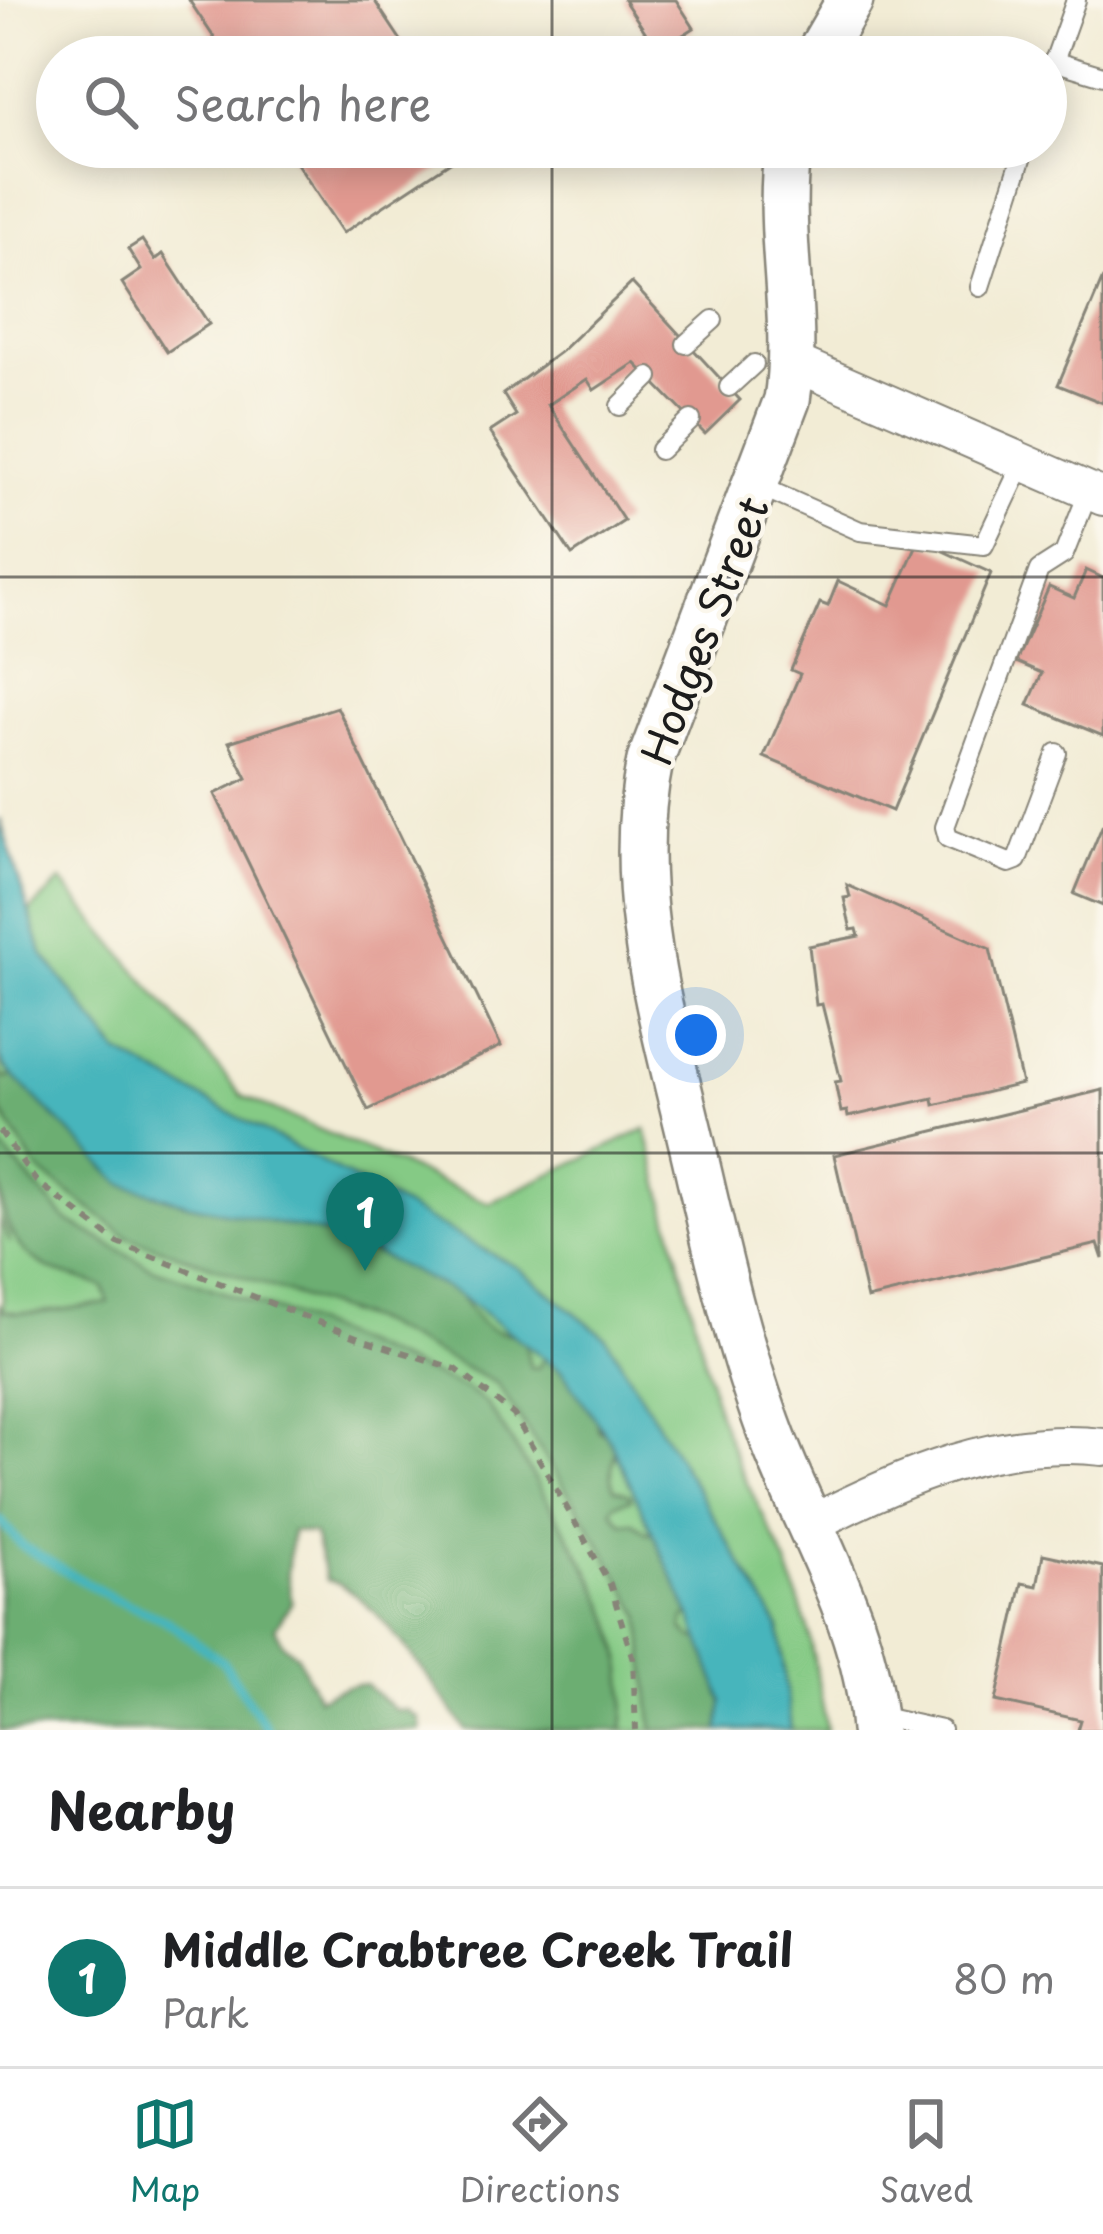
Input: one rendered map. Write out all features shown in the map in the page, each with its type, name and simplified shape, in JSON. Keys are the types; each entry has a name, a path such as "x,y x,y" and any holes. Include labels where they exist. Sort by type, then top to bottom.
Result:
{"street":[{"path":"830,36 850,0"},
{"name":"Hodges Street","path":"786,168 773,363 787,400 650,761 640,804 639,881 659,997 739,1335 766,1421 850,1616 871,1690 874,1723"},
{"path":"773,363 1096,494"},
{"path":"811,1523 901,1481 971,1456 1024,1447 1103,1447"}],"lane":[{"path":"1063,36 1076,0"},
{"path":"1067,65 1103,76"},
{"path":"980,287 1018,168"},
{"path":"686,344 712,320"},
{"path":"728,387 773,363"},
{"path":"620,406 649,377"},
{"path":"660,450 691,420"},
{"path":"758,484 860,531 984,544 1023,462"},
{"path":"1057,753 1017,860 1009,863 949,838 945,827 1039,570 1064,554 1096,494"},
{"path":"874,1723 941,1730"}],"path":[{"path":"0,1130 36,1181 118,1243 364,1340 456,1370 514,1415 610,1585 633,1660 636,1730"}],"green space":[{"path":"61,881 242,1096 489,1203 646,1129 718,1413 787,1564 809,1632 827,1730 542,1730 78,1309 23,1314 3,1310 0,1218 10,1244 0,1215 0,941"},
{"path":"16,1068 205,1177 453,1285 482,1323 524,1339 530,1367 538,1368 554,1338 593,1410 599,1431 613,1437 614,1488 630,1494 631,1499 615,1504 612,1510 622,1523 634,1522 647,1533 666,1526 700,1609 685,1619 683,1629 693,1638 720,1639 734,1730 653,1730 641,1615 588,1523 497,1384 376,1323 128,1237 38,1170 0,1109 0,1074 7,1079"},
{"path":"0,1146 66,1220 152,1268 290,1315 464,1388 485,1402 582,1559 608,1611 623,1666 623,1730 466,1730 382,1620 343,1586 326,1580 314,1534 292,1531 287,1572 292,1602 275,1628 283,1644 297,1655 318,1698 365,1684 395,1710 407,1710 419,1718 421,1730 0,1730 0,1306 3,1311 31,1313 109,1303 103,1287 38,1263 14,1238 3,1206"}],"water":[{"path":"0,819 42,953 119,1053 518,1268 606,1337 779,1627 791,1730 719,1730 723,1702 692,1619 611,1442 562,1371 459,1295 344,1238 188,1204 122,1184 5,1068 0,1058"}],"building":[{"path":"189,0 374,0 398,36 213,36"},
{"path":"624,0 676,0 694,28 681,36 648,36"},
{"path":"300,168 441,168 343,233"},
{"path":"142,240 155,260 163,254 209,324 167,352 122,283 141,270 128,249"},
{"path":"1103,278 1103,403 1058,385"},
{"path":"632,283 740,400 705,434 635,363 594,390 587,379 548,405 624,521 572,555 490,432 516,415 503,394 560,352"},
{"path":"919,540 991,573 892,811 764,757 800,674 791,670 820,603 828,606 838,581 890,605"},
{"path":"1086,570 1103,578 1103,736 1028,705 1042,673 1016,662 1049,587 1074,598"},
{"path":"337,707 501,1046 368,1110 215,794 247,778 229,742"},
{"path":"1103,824 1103,906 1074,894"},
{"path":"847,885 990,949 1022,1084 934,1105 933,1098 848,1117 847,1111 841,1112 835,1082 841,1081 822,1004 816,1005 809,946 859,936 857,929 851,930 844,898 850,897"},
{"path":"1103,1090 1103,1259 1098,1244 867,1299 834,1155"},
{"path":"1043,1554 1103,1567 1103,1730 1078,1730 1081,1720 996,1701 1022,1583 1037,1586"}],"waterway":[{"path":"0,1520 22,1546 114,1599 164,1619 223,1662 268,1730"}],"place":[{"name":"Middle Crabtree Creek Trail","path":"365,1271"}]}
